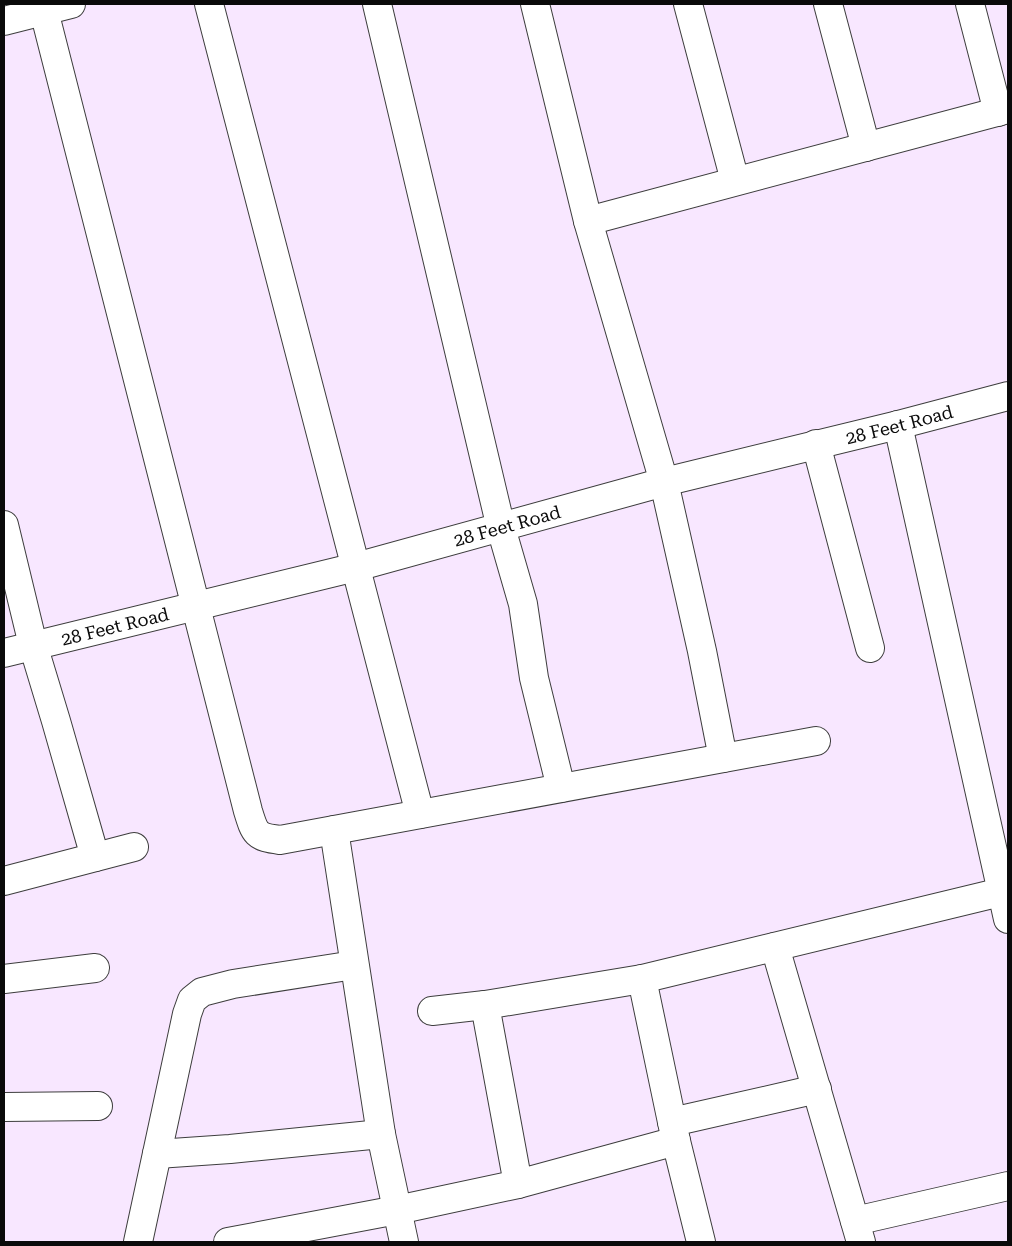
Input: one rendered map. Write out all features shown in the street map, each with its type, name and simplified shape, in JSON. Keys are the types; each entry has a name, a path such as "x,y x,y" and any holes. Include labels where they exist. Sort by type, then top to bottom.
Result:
{"street":[{"path":"4,21 71,4"},
{"path":"209,4 420,814"},
{"path":"377,4 501,528 523,604 534,678 561,788"},
{"path":"535,4 588,220 664,482 702,651 723,758"},
{"path":"688,4 735,181"},
{"path":"828,4 866,147"},
{"path":"588,220 1003,110 970,4"},
{"path":"44,12 248,811 253,828 263,838 280,840 816,741"},
{"name":"28 Feet Road","path":"4,653 356,567 664,482 816,444 898,426 1008,396"},
{"path":"898,426 1008,918"},
{"path":"816,444 870,648"},
{"path":"4,525 32,645 95,857"},
{"path":"334,830 381,1134 404,1242"},
{"path":"4,881 134,847"},
{"path":"432,1011 485,1005 642,979 1001,892"},
{"path":"774,947 858,1232 1008,1186"},
{"path":"138,1242 187,1014 192,1000 202,992 233,984 354,965"},
{"path":"4,979 95,968"},
{"path":"642,979 674,1132 701,1242"},
{"path":"485,1005 518,1184"},
{"path":"228,1242 397,1210 518,1184 674,1132 817,1089"},
{"path":"4,1108 98,1106"},
{"path":"157,1154 230,1149 381,1134"}]}
